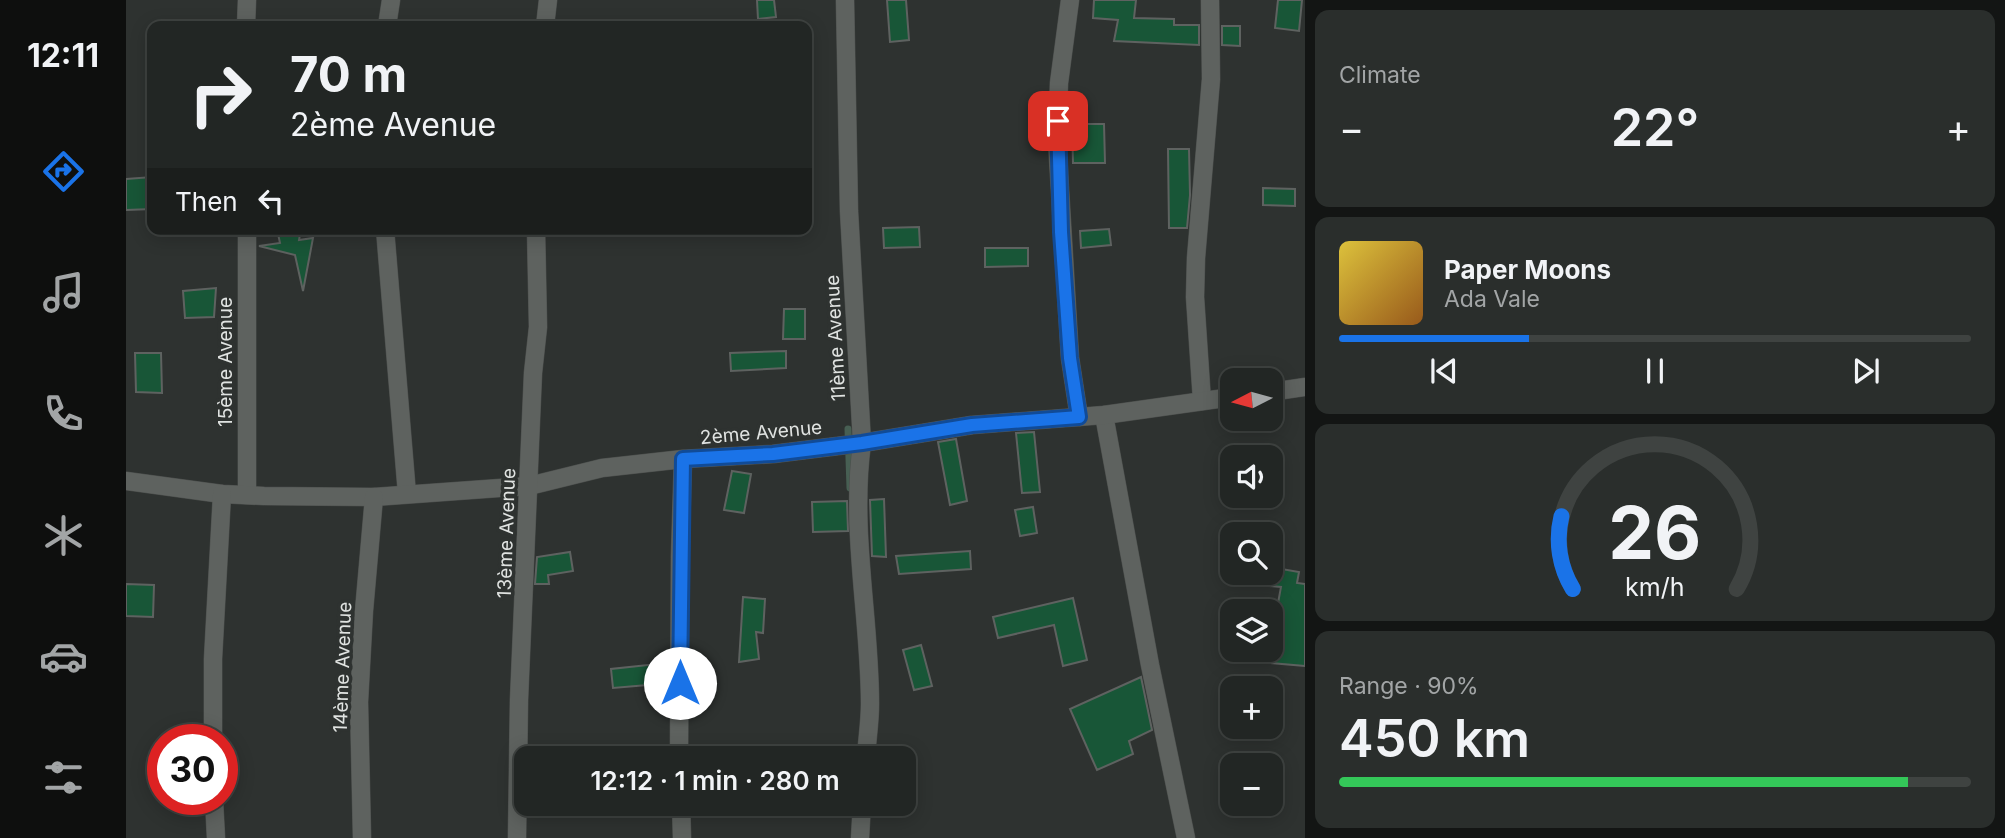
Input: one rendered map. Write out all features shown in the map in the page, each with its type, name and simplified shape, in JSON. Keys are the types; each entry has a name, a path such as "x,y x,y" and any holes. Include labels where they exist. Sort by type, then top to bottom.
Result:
{"street":[{"path":"246,21 247,0"},
{"path":"388,21 391,0"},
{"path":"546,21 548,0"},
{"name":"11ème Avenue","path":"845,0 849,211 862,443 858,471 861,564 870,704 867,746"},
{"path":"1070,0 1059,83 1057,141 1070,358 1079,417"},
{"path":"1202,401 1195,297 1211,79 1210,0"},
{"name":"15ème Avenue","path":"247,235 247,495"},
{"path":"385,235 407,494"},
{"name":"13ème Avenue","path":"517,838 519,701 533,373 538,327 536,235"},
{"path":"1283,390 1305,387"},
{"name":"2ème Avenue","path":"126,481 222,494 374,498 529,486 603,468 683,459 773,454 972,425 1104,415 1220,399"},
{"path":"1104,415 1150,665 1186,838"},
{"path":"679,746 683,459"},
{"path":"213,724 214,647 222,494"},
{"name":"14ème Avenue","path":"362,838 359,702 363,611 374,498"},
{"path":"215,815 216,838"},
{"path":"681,816 682,838"},
{"path":"860,838 861,816"}],"building":[{"path":"757,0 774,0 776,17 758,19"},
{"path":"887,0 906,0 909,40 890,42"},
{"path":"1094,0 1136,0 1134,18 1174,19 1174,25 1199,25 1199,45 1114,41 1118,20 1093,18"},
{"path":"1278,0 1302,0 1299,31 1275,28"},
{"path":"1222,26 1240,26 1240,46 1222,45"},
{"path":"1072,124 1104,124 1105,163 1073,163"},
{"path":"1168,149 1189,149 1190,195 1187,228 1169,228"},
{"path":"147,177 147,209 126,210 126,179"},
{"path":"1263,188 1295,189 1295,206 1263,205"},
{"path":"919,227 920,247 884,248 883,228"},
{"path":"1109,229 1111,245 1081,248 1080,231"},
{"path":"278,235 300,235 299,240 313,238 303,291 295,255 259,246 280,243"},
{"path":"985,248 1028,248 1028,266 985,267"},
{"path":"216,288 214,317 185,318 183,291"},
{"path":"784,309 805,309 805,339 783,339"},
{"path":"786,351 786,368 731,371 730,353"},
{"path":"135,353 161,353 162,393 136,392"},
{"path":"1034,432 1040,492 1022,493 1016,433"},
{"path":"956,439 967,501 950,505 938,442"},
{"path":"732,471 751,474 744,513 724,510"},
{"path":"884,499 886,557 872,556 870,500"},
{"path":"847,501 848,531 813,532 812,502"},
{"path":"1033,507 1037,533 1020,536 1015,510"},
{"path":"970,551 971,569 899,574 896,556"},
{"path":"570,552 573,571 548,575 549,584 535,584 537,557"},
{"path":"1283,569 1299,572 1297,583 1305,584 1305,666 1271,663 1283,662 1283,599 1279,599 1281,587 1270,586 1283,585"},
{"path":"126,584 154,585 153,617 126,616"},
{"path":"743,597 765,599 763,633 756,632 759,659 739,662"},
{"path":"1073,598 1087,660 1063,666 1054,625 998,638 993,617"},
{"path":"921,645 932,686 914,690 903,650"},
{"path":"657,664 659,684 613,688 611,669"},
{"path":"1141,677 1152,730 1129,741 1133,754 1097,770 1070,709"}],"waterway":[{"path":"848,429 850,488"}],"route":[{"path":"680,683 683,459 773,454 972,425 1079,417 1070,358 1061,232 1058,121"}]}
